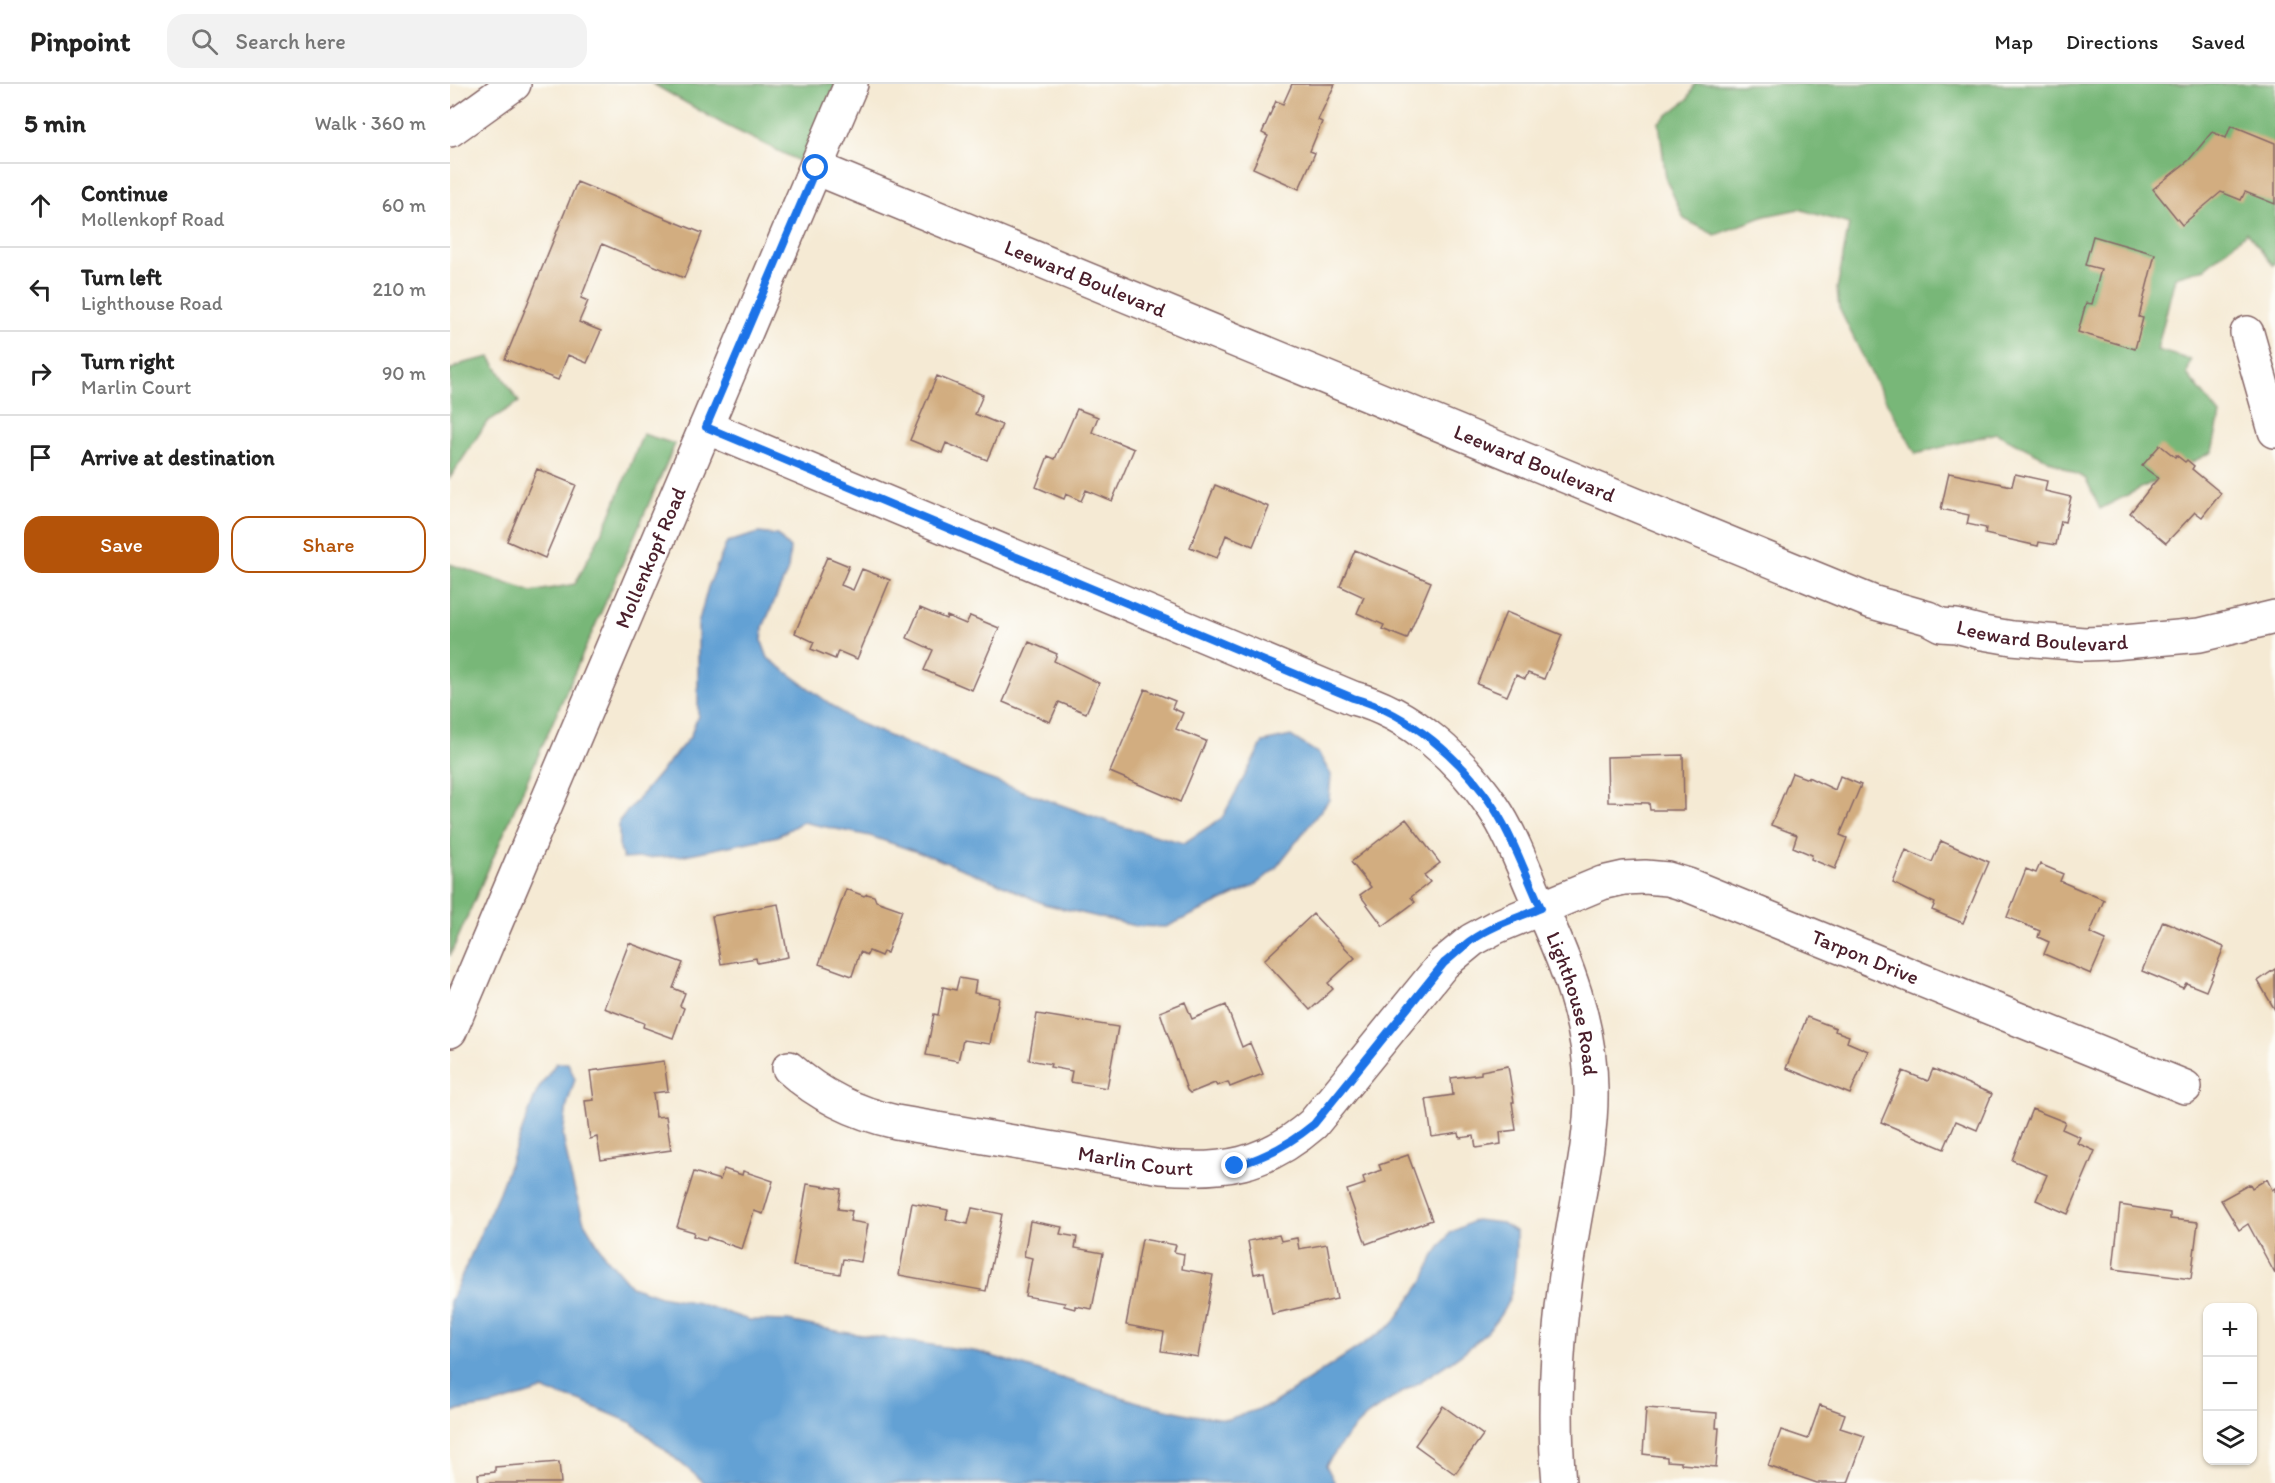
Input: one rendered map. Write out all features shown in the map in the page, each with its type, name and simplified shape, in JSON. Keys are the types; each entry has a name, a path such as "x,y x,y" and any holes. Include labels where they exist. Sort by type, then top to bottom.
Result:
{"street":[{"path":"450,130 514,84"},
{"name":"Mollenkopf Road","path":"450,1031 851,84"},
{"name":"Leeward Boulevard","path":"816,168 1872,602 1928,618 1941,625 2012,638 2084,644 2200,635 2275,617"},
{"path":"2247,333 2275,431"},
{"name":"Lighthouse Road","path":"706,427 1353,698 1368,702 1433,740 1450,755 1494,808 1541,908 1578,999 1586,1033 1591,1092 1589,1121 1561,1317 1557,1376 1559,1483"},
{"name":"Tarpon Drive","path":"1541,908 1592,887 1624,878 1668,879 1688,885 2185,1087"},
{"name":"Marlin Court","path":"789,1068 800,1078 836,1101 868,1116 1161,1167 1191,1170 1235,1166 1264,1156 1290,1142 1314,1124 1444,963 1457,951 1496,927 1541,908"}],"green space":[{"path":"653,84 836,84 803,163 723,124"},
{"path":"1695,84 2275,84 2275,263 2273,265 2247,232 2205,268 2175,277 2157,350 2191,360 2187,374 2220,415 2212,452 2100,509 2086,479 1996,433 1916,454 1873,377 1839,308 1837,289 1849,224 1799,209 1765,216 1715,235 1684,219 1666,179 1659,122 1688,99"},
{"path":"490,357 519,402 487,422 450,478 450,370 464,363"},
{"path":"643,434 675,444 450,956 450,564 532,592 575,584 609,518"}],"water":[{"path":"759,533 777,535 790,548 788,570 763,627 762,642 768,658 852,720 978,775 1123,827 1184,843 1222,818 1263,742 1291,736 1319,754 1331,775 1329,800 1275,869 1254,886 1166,927 1135,926 1044,904 932,857 870,836 802,822 778,836 680,856 623,859 619,845 619,821 690,737 698,716 698,624 708,587 727,542"},
{"path":"556,1063 568,1063 575,1079 567,1105 563,1136 571,1177 584,1222 605,1256 631,1286 660,1296 698,1303 749,1320 788,1321 842,1332 979,1352 1144,1404 1193,1415 1228,1419 1271,1405 1392,1325 1424,1280 1433,1257 1450,1233 1475,1220 1502,1223 1516,1232 1512,1288 1500,1315 1486,1333 1468,1349 1367,1416 1355,1427 1326,1465 1335,1483 705,1483 632,1423 580,1401 542,1390 493,1405 450,1412 450,1302 499,1192 537,1091"}],"building":[{"path":"1292,84 1335,84 1318,120 1322,122 1310,151 1315,153 1299,189 1253,168 1268,136 1262,133 1276,101 1283,104"},
{"path":"2231,125 2275,143 2275,204 2245,192 2241,200 2221,192 2182,225 2153,189 2189,160 2212,132 2226,138"},
{"path":"577,182 702,233 684,278 602,244 581,298 588,301 579,322 601,331 587,363 568,355 558,380 505,359"},
{"path":"2093,236 2155,254 2139,317 2143,318 2135,349 2078,332 2086,303 2092,304 2101,269 2085,265"},
{"path":"937,376 983,395 975,414 1002,425 987,460 946,443 942,453 910,440"},
{"path":"1077,409 1098,417 1092,432 1134,449 1112,501 1086,490 1081,501 1066,494 1064,499 1036,487 1048,456 1055,459"},
{"path":"2160,445 2175,457 2176,455 2185,462 2187,460 2194,466 2192,469 2221,493 2202,517 2195,512 2166,543 2130,513 2158,478 2142,466"},
{"path":"537,469 576,485 545,558 507,541"},
{"path":"1949,473 2012,486 2015,474 2047,481 2045,491 2071,497 2065,522 2061,521 2056,545 2039,542 2038,546 1985,534 1986,528 1967,524 1969,515 1941,509"},
{"path":"1215,485 1269,507 1253,546 1226,535 1217,558 1190,547"},
{"path":"1355,550 1431,582 1407,639 1382,629 1384,625 1357,613 1364,597 1340,586"},
{"path":"827,557 849,566 841,585 853,590 862,569 890,580 857,659 838,651 835,659 811,649 814,642 795,633"},
{"path":"920,608 946,619 947,616 966,624 970,616 999,628 972,690 924,670 933,650 907,638"},
{"path":"1506,612 1562,635 1544,679 1528,673 1525,679 1516,675 1507,696 1477,684"},
{"path":"1029,642 1057,654 1054,661 1099,683 1086,713 1059,702 1050,722 1003,702"},
{"path":"1145,689 1175,701 1172,708 1183,713 1176,729 1206,741 1180,802 1110,772"},
{"path":"1683,755 1684,810 1650,810 1649,803 1608,802 1607,757"},
{"path":"1792,773 1808,779 1808,777 1835,790 1840,776 1861,785 1840,835 1847,838 1835,869 1811,859 1812,855 1793,847 1797,835 1771,825"},
{"path":"1406,819 1440,863 1424,875 1430,882 1411,897 1415,902 1383,926 1360,895 1371,887 1351,862"},
{"path":"1941,841 1989,862 1963,923 1932,910 1935,903 1893,883 1906,850 1932,862"},
{"path":"2040,864 2063,874 2060,881 2104,900 2090,933 2106,940 2091,974 2044,954 2049,942 2038,937 2040,931 2007,917 2026,869 2036,873"},
{"path":"846,889 864,896 867,894 874,896 876,901 902,910 887,953 883,952 881,956 869,951 867,955 860,952 852,976 819,964"},
{"path":"778,904 788,957 757,963 756,958 721,964 712,916"},
{"path":"1313,914 1355,958 1328,983 1333,989 1310,1010 1264,960"},
{"path":"2163,921 2224,947 2206,991 2186,983 2183,988 2142,971"},
{"path":"629,943 683,963 673,988 685,993 680,1006 684,1008 673,1038 643,1027 644,1023 604,1008"},
{"path":"2275,969 2275,1010 2258,981"},
{"path":"959,978 976,981 974,993 999,998 990,1044 963,1040 958,1061 926,1055 934,1014 938,1015 943,987 956,990"},
{"path":"1185,1002 1192,1019 1226,1005 1242,1047 1250,1043 1263,1074 1230,1087 1228,1082 1217,1086 1215,1083 1190,1093 1160,1012"},
{"path":"1037,1014 1118,1027 1107,1088 1070,1082 1072,1071 1029,1060"},
{"path":"1807,1017 1836,1028 1835,1031 1849,1036 1847,1042 1868,1051 1850,1094 1786,1068"},
{"path":"664,1061 668,1091 653,1093 656,1117 666,1116 671,1150 601,1160 597,1137 590,1139 585,1101 594,1100 590,1071"},
{"path":"1508,1066 1516,1130 1500,1132 1501,1144 1476,1148 1474,1136 1460,1138 1459,1133 1432,1137 1426,1099 1453,1095 1451,1078 1481,1074 1481,1071"},
{"path":"1933,1069 1992,1094 1977,1130 1956,1121 1944,1149 1881,1122 1903,1071 1928,1081"},
{"path":"2032,1109 2065,1122 2062,1129 2080,1137 2077,1143 2095,1151 2068,1214 2036,1200 2047,1175 2012,1160"},
{"path":"1408,1155 1432,1220 1366,1244 1347,1190 1365,1184 1363,1177 1381,1170 1379,1165"},
{"path":"724,1169 742,1175 743,1171 773,1181 763,1214 754,1211 742,1249 707,1237 706,1240 693,1236 694,1232 677,1227 694,1172 720,1180"},
{"path":"2267,1179 2272,1190 2275,1188 2275,1274 2248,1224 2239,1230 2221,1200 2250,1184 2252,1188"},
{"path":"807,1184 841,1189 838,1209 852,1211 850,1221 868,1224 861,1262 843,1259 840,1274 793,1266"},
{"path":"912,1203 948,1210 946,1219 968,1224 972,1208 1002,1214 986,1291 899,1275"},
{"path":"2120,1205 2170,1213 2170,1219 2198,1222 2191,1279 2113,1269"},
{"path":"1030,1221 1062,1227 1060,1234 1077,1237 1075,1248 1103,1253 1092,1309 1075,1306 1075,1309 1064,1306 1065,1303 1025,1296 1032,1258 1024,1256"},
{"path":"1279,1235 1281,1241 1297,1238 1299,1249 1327,1244 1337,1299 1272,1314 1264,1272 1254,1274 1248,1241"},
{"path":"1142,1239 1176,1245 1174,1252 1184,1254 1182,1269 1213,1275 1198,1357 1161,1351 1164,1332 1126,1325"},
{"path":"1820,1405 1845,1414 1840,1428 1865,1436 1848,1483 1817,1483 1768,1466 1781,1430 1808,1439"},
{"path":"1443,1406 1483,1435 1455,1474 1415,1445"},
{"path":"1646,1408 1717,1413 1716,1428 1719,1428 1716,1467 1681,1464 1681,1462 1667,1461 1667,1457 1643,1454"},
{"path":"559,1462 561,1483 479,1483 478,1474 495,1472 495,1467"}],"route":[{"path":"816,168 706,427 1353,698 1368,702 1395,716 1433,740 1455,760 1494,808 1541,908 1496,927 1457,951 1444,963 1314,1124 1290,1142 1264,1156 1235,1166"}]}
